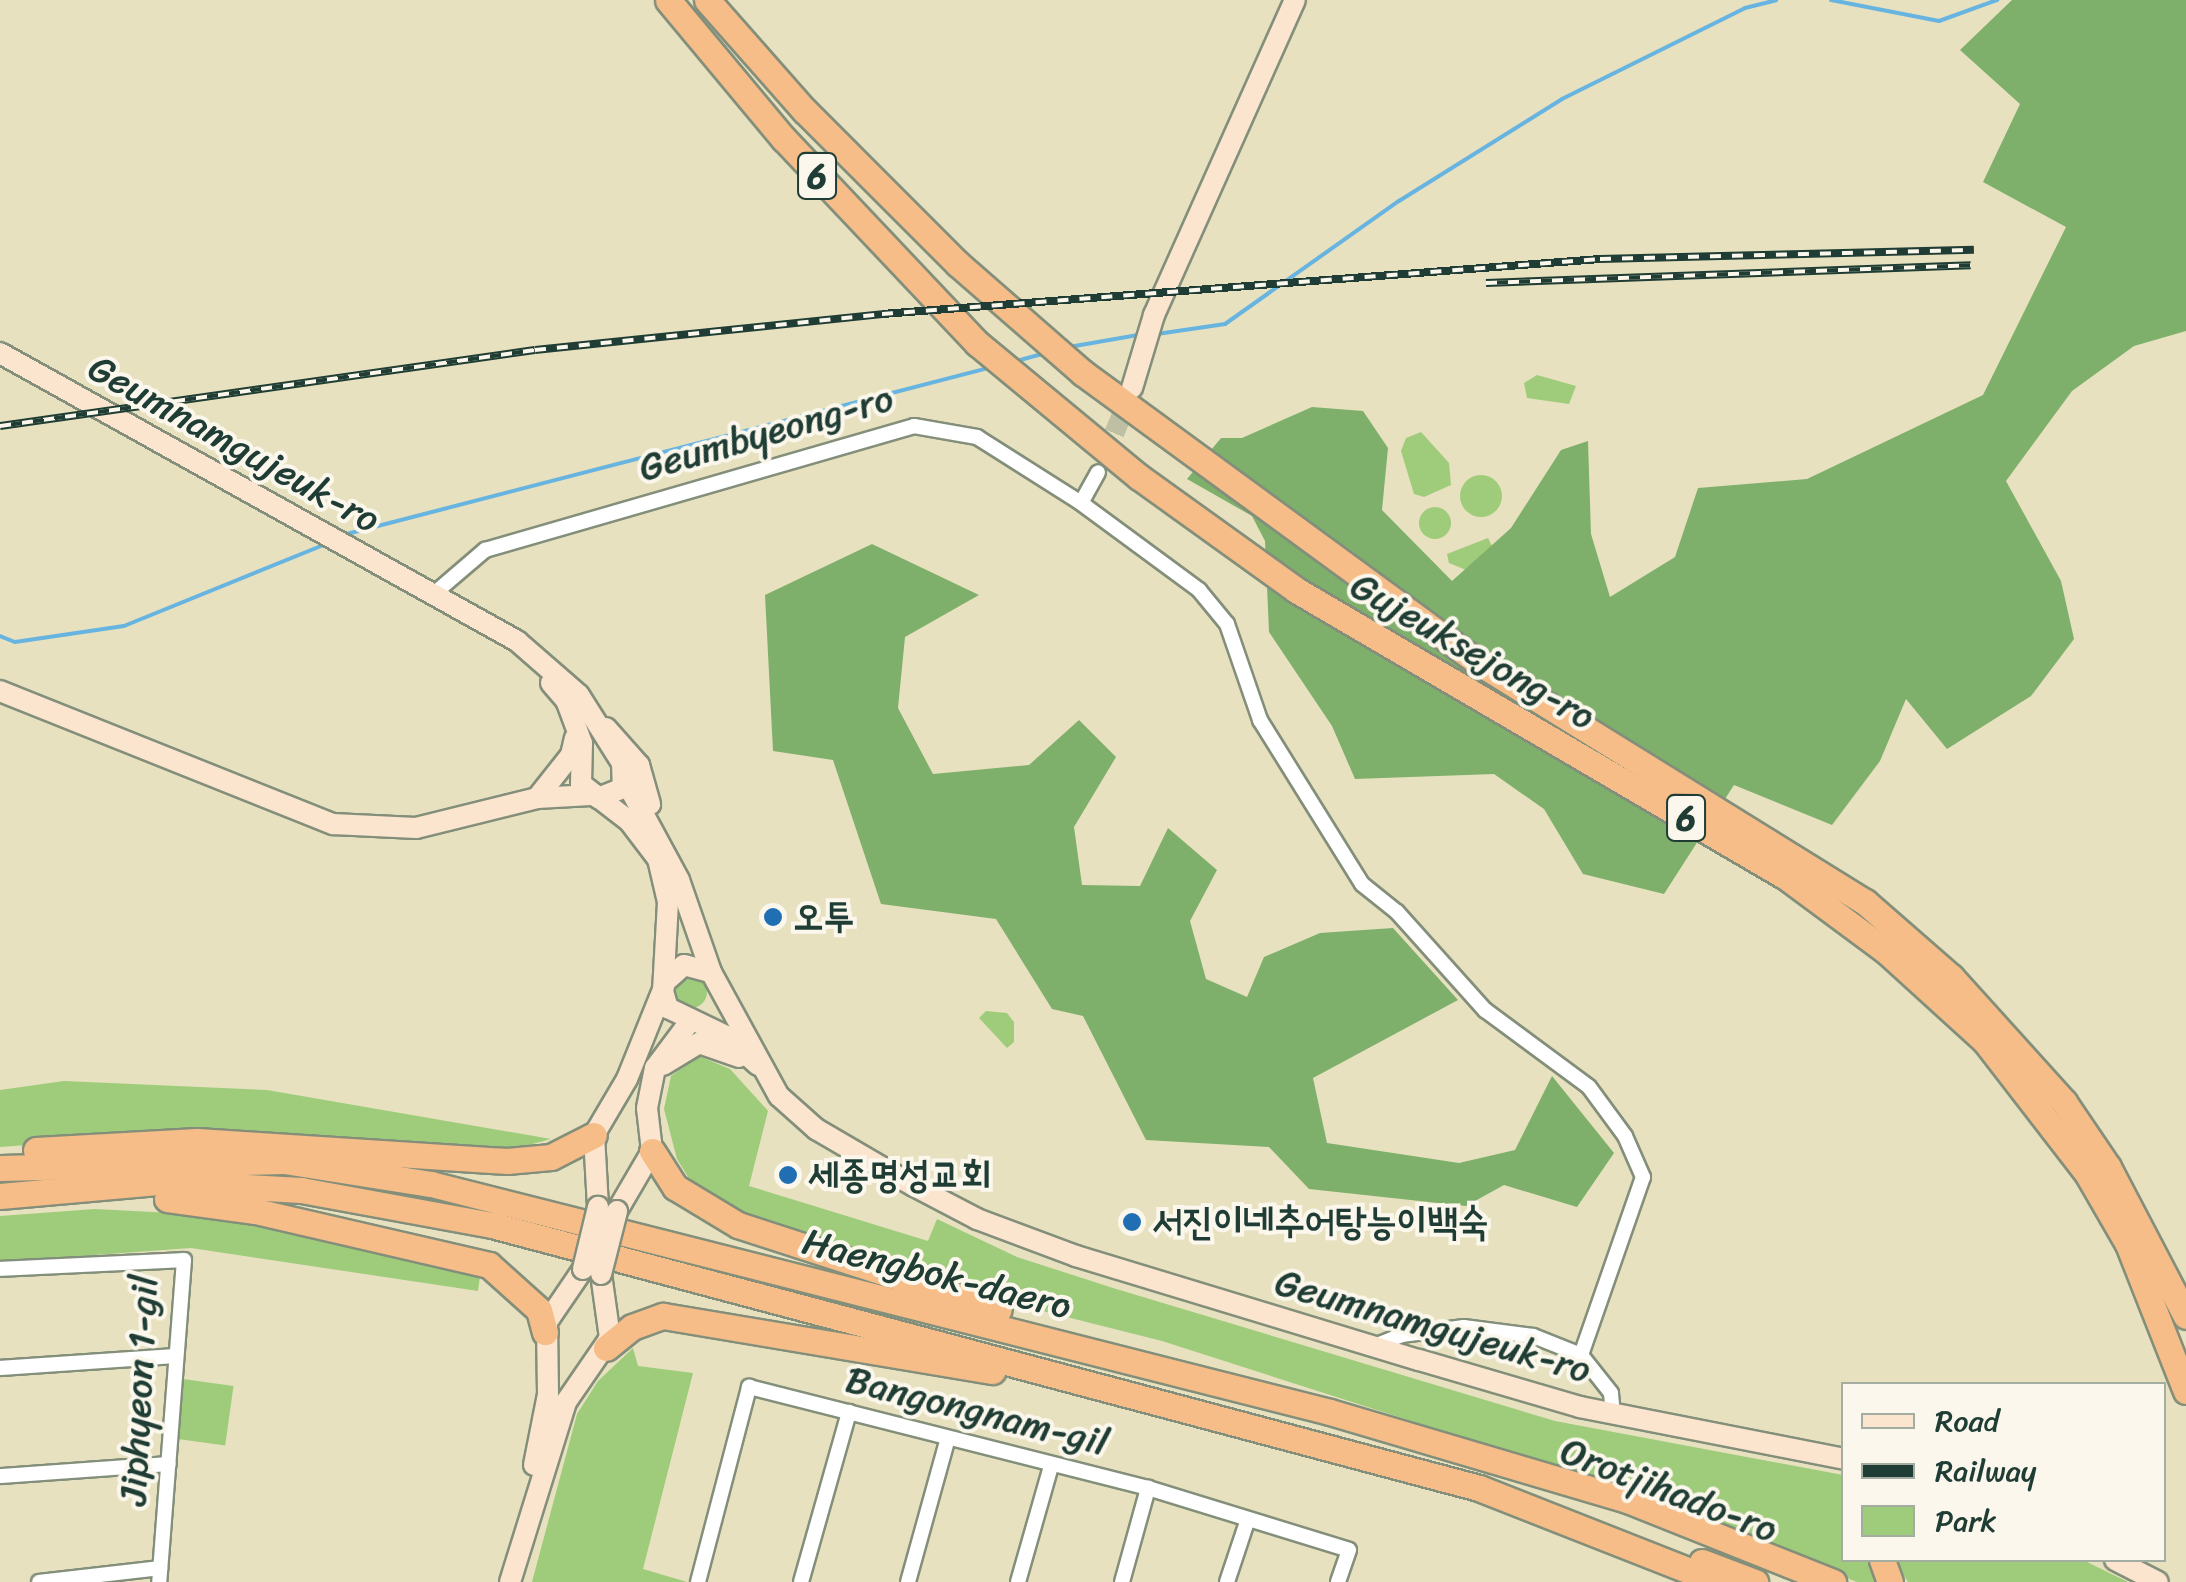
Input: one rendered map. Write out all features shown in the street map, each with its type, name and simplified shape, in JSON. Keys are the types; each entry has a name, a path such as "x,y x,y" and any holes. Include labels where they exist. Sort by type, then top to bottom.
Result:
{"highway":[{"name":"Gujeuksejong-ro","path":"668,0 784,138 977,343 1212,533 1296,590 1786,877 1886,950 1985,1042 2087,1174 2128,1244 2186,1391"},
{"name":"Gujeuksejong-ro","path":"708,0 819,125 1028,326 1083,373 1476,660 1864,902 1965,990 2064,1102 2108,1167 2186,1316"},
{"path":"0,1157 196,1141 507,1162 551,1157 597,1130"},
{"path":"651,1142 675,1187 738,1225 942,1295 1132,1346 1207,1378"},
{"name":"Haengbok-daero","path":"0,1168 218,1158 340,1168 432,1184 1207,1378 1628,1500 1832,1582"},
{"name":"Haengbok-daero","path":"0,1196 157,1182 301,1190 388,1203 1198,1408 1479,1488 1718,1582"},
{"path":"27,1195 186,1200 471,1259 489,1265 525,1294 539,1310 546,1338"},
{"path":"599,1355 632,1327 663,1316 1198,1408"},
{"name":"Orotjihado-ro","path":"1507,1468 1804,1582"},
{"name":"Orotjihado-ro","path":"1479,1488 1755,1582"}],"street":[{"path":"1132,388 1138,357 1154,314 1295,0"},
{"name":"Geumnamgujeuk-ro","path":"0,353 518,641 578,696 587,725 616,757"},
{"name":"Geumbyeong-ro","path":"436,592 485,550 914,426 977,437 1081,503 1199,590 1226,624 1260,720 1362,884 1397,912 1485,1010 1588,1087 1626,1136 1643,1177 1581,1355"},
{"path":"1081,503 1098,472"},
{"path":"0,691 333,824 416,828 537,798 619,793 625,780 616,757 600,752 537,798"},
{"path":"587,725 581,765 594,796"},
{"path":"537,798 572,755 587,725"},
{"path":"587,725 638,765 671,881"},
{"name":"Geumnamgujeuk-ro","path":"625,780 713,976 779,1096 816,1129 977,1219 1076,1256 1614,1415 1841,1458"},
{"name":"Geumnamgujeuk-ro","path":"594,796 642,834 671,881 664,984 668,1008 694,1020 763,1070"},
{"path":"537,798 611,821 671,881"},
{"path":"608,1209 597,1130 628,1079 668,926"},
{"path":"510,1582 566,1402 599,1355 592,1271 608,1209 651,1142 654,1075 694,1020 715,1007 713,976 684,965 664,984 642,1032"},
{"path":"654,1075 699,1043 763,1070"},
{"path":"597,1130 627,1117 651,1142"},
{"name":"Jiphyeon 1-gil","path":"0,1269 184,1260 159,1575"},
{"path":"529,1516 548,1394 546,1338 592,1271"},
{"path":"1375,1346 1402,1335 1464,1327 1533,1336 1581,1355 1611,1393 1614,1415"},
{"path":"546,1338 560,1360 599,1355"},
{"path":"0,1368 176,1356"},
{"name":"Bangongnam-gil","path":"698,1582 749,1387 1148,1488 1349,1550 1338,1582"},
{"path":"801,1582 849,1412"},
{"path":"908,1582 948,1438"},
{"path":"0,1476 170,1464"},
{"path":"1018,1582 1051,1466"},
{"path":"1122,1582 1148,1488"},
{"path":"1227,1582 1248,1519"},
{"path":"2119,1562 2158,1582"},
{"path":"39,1582 159,1575"}],"green space":[{"path":"2012,0 2186,0 2186,331 2134,346 2072,391 2006,481 2061,581 2074,639 2031,696 1947,749 1906,699 1880,761 1832,825 1734,785 1664,894 1583,874 1544,809 1494,774 1355,779 1332,726 1269,632 1265,541 1252,516 1187,479 1221,438 1242,438 1312,407 1363,411 1388,448 1382,510 1452,581 1511,528 1561,450 1588,441 1591,534 1610,597 1675,557 1698,488 1807,479 1983,395 2066,227 1983,182 2020,104 1960,50"},
{"path":"1537,375 1576,386 1569,404 1527,398 1524,383"},
{"path":"1421,432 1449,463 1451,485 1424,497 1414,494 1401,451 1406,438"},
{"path":"1481,475 1496,481 1502,496 1496,511 1481,517 1466,511 1460,496 1466,481"},
{"path":"1435,507 1446,512 1451,523 1446,534 1435,539 1424,534 1419,523 1424,512"},
{"path":"1488,538 1494,550 1471,572 1449,563 1447,554"},
{"path":"872,544 979,595 905,637 898,708 933,774 1029,765 1079,720 1116,757 1074,827 1082,885 1140,886 1168,828 1217,870 1190,921 1206,979 1247,997 1264,957 1320,933 1393,928 1458,1000 1313,1078 1327,1143 1459,1163 1515,1150 1552,1076 1614,1153 1577,1207 1504,1185 1466,1206 1309,1189 1269,1147 1146,1140 1083,1016 1052,1009 996,919 881,904 833,760 773,751 765,595"},
{"path":"691,976 702,981 707,992 702,1003 691,1008 680,1003 675,992 680,981"},
{"path":"986,1011 1007,1013 1014,1022 1014,1042 1007,1048 979,1018"},
{"path":"699,1056 730,1069 768,1111 749,1186 928,1241 937,1219 1017,1257 1555,1421 1841,1475 1841,1562 1876,1562 1880,1582 1857,1582 1611,1485 1162,1341 956,1289 725,1210 693,1185 677,1159 664,1109 671,1076"},
{"path":"64,1081 267,1090 551,1139 499,1153 375,1139 202,1132 0,1147 0,1090"},
{"path":"95,1209 230,1216 480,1276 478,1291 191,1248 0,1262 0,1216"},
{"path":"633,1348 638,1366 693,1373 643,1569 687,1582 532,1582 577,1414 598,1381"},
{"path":"183,1379 234,1386 225,1446 175,1438"},
{"path":"1895,1562 2087,1562 2128,1582 1908,1582"}],"waterway":[{"path":"1157,334 1225,324 1399,201 1562,99 1745,8 1776,0"},
{"path":"1831,0 1939,21 1997,0"},
{"path":"1069,347 1138,335"},
{"path":"1016,361 1045,353"},
{"path":"343,535 992,367"},
{"path":"0,636 15,642 124,626 326,544"}],"tunnel":[{"path":"1103,461 1130,395"}],"railway":[{"path":"0,426 535,350 882,314 1600,259 1974,250"},
{"path":"1486,283 1971,265"}],"place":[{"name":"오투","path":"773,917"},
{"name":"세종명성교회","path":"788,1175"},
{"name":"서진이네추어탕능이백숙","path":"1132,1222"}]}
